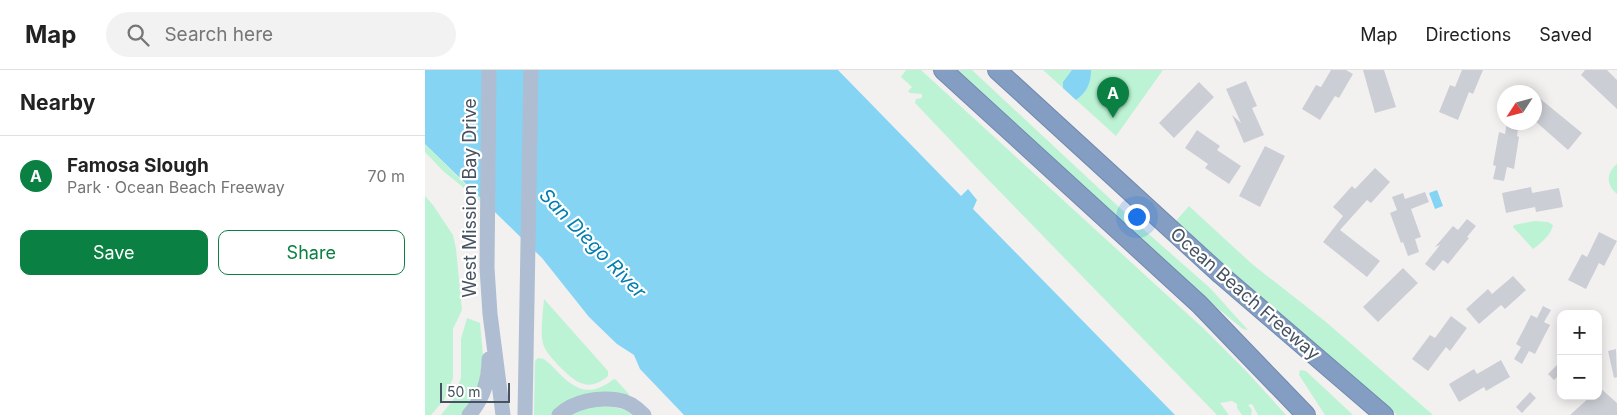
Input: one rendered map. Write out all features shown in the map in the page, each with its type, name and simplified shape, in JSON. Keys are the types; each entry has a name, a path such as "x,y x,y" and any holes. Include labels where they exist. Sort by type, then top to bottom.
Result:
{"highway":[{"name":"Ocean Beach Freeway","path":"943,70 1199,304 1306,415"},
{"name":"Ocean Beach Freeway","path":"997,70 1221,275 1384,415"}],"main road":[{"name":"West Mission Bay Drive","path":"489,70 487,268 490,314 503,415"},
{"path":"525,415 531,70"},
{"path":"469,415 483,394 489,377 490,314"},
{"path":"559,415 563,411 582,402 599,399 619,400 636,407 644,415"}],"green space":[{"path":"906,70 921,70 1204,329 1286,415 1258,415 1252,404 1248,405 1252,410 1251,415 1242,415 1237,408 1237,404 1232,401 1220,403 1229,415 1217,415 915,103 916,99 922,98 922,94 910,93 908,91 912,87 901,77"},
{"path":"953,70 972,70 1134,221 1210,288 1248,330 1243,329 1216,307 1205,301"},
{"path":"1043,70 1163,70 1116,136"},
{"path":"425,144 490,209 443,171 425,152"},
{"path":"1617,164 1617,194 1609,183 1609,175"},
{"path":"425,196 453,235 462,310 453,329 453,378 444,400 431,415 425,415"},
{"path":"1189,206 1252,264 1326,322 1433,415 1397,415 1316,346 1175,222"},
{"path":"1534,221 1548,222 1553,225 1548,235 1533,249 1513,227 1514,225"},
{"path":"544,299 608,371 608,376 594,384 587,385 581,383 570,376 550,356 542,338"},
{"path":"467,318 480,323 483,355 479,387 463,415 441,415 453,400 461,378 461,339"},
{"path":"538,358 547,361 568,381 581,389 596,389 614,379 629,394 627,400 555,415 534,415 535,361"},
{"path":"1300,370 1306,371 1353,415 1325,415 1299,375"},
{"path":"592,406 619,408 633,415 569,415"}],"water":[{"name":"San Diego River","path":"425,70 838,70 961,196 968,189 977,200 973,209 1175,415 684,415 640,369 634,355 617,344 589,317 542,258 425,144"},
{"path":"1072,70 1091,70 1088,87 1076,100 1063,88 1063,82"},
{"path":"1437,190 1443,206 1435,209 1429,193"}],"building":[{"path":"1331,70 1346,70 1353,74 1339,98 1335,96 1320,120 1302,109 1316,85 1321,87"},
{"path":"1363,70 1384,70 1396,107 1375,113"},
{"path":"1462,70 1483,70 1473,94 1469,92 1458,120 1439,112 1450,85 1455,87"},
{"path":"1585,70 1607,70 1617,80 1617,109 1581,75"},
{"path":"1246,81 1257,106 1252,108 1264,135 1244,143 1232,115 1241,123 1226,89"},
{"path":"1199,82 1214,97 1174,138 1159,123"},
{"path":"1542,100 1582,133 1568,150 1542,127"},
{"path":"1197,130 1220,146 1217,150 1241,166 1229,184 1205,168 1208,164 1185,148"},
{"path":"1506,130 1518,130 1517,136 1519,137 1514,169 1507,167 1504,181 1493,179 1496,166 1493,165 1499,132 1505,134"},
{"path":"1265,146 1285,156 1260,207 1239,196"},
{"path":"1375,168 1390,182 1371,203 1367,200 1340,230 1380,261 1367,277 1323,242 1343,216 1333,207 1352,186 1355,189"},
{"path":"1531,187 1532,193 1559,188 1563,207 1536,212 1535,207 1506,213 1502,193"},
{"path":"1425,192 1429,202 1411,209 1421,237 1415,239 1419,252 1408,256 1390,213 1397,210 1392,197 1403,193 1405,199"},
{"path":"1467,219 1476,226 1467,237 1469,238 1448,264 1443,260 1434,271 1425,264 1440,245 1435,247 1453,226 1458,230"},
{"path":"1599,232 1617,241 1604,266 1599,263 1586,289 1568,280 1582,254 1587,257"},
{"path":"1403,268 1418,283 1378,322 1363,307"},
{"path":"1513,276 1526,290 1505,309 1501,305 1479,324 1466,309 1488,289 1492,294"},
{"path":"1543,306 1551,310 1544,322 1550,325 1535,354 1529,351 1522,364 1514,359 1521,347 1516,344 1531,315 1537,318"},
{"path":"1451,316 1467,328 1450,351 1446,347 1428,371 1412,359 1430,335 1435,338"},
{"path":"1616,349 1617,377 1614,378 1608,351"},
{"path":"1501,360 1510,377 1486,391 1484,387 1459,402 1449,384 1474,369 1477,374"},
{"path":"1557,365 1557,377 1554,380 1548,374"},
{"path":"1602,390 1617,403 1617,415 1570,415 1587,400 1602,400"},
{"path":"1530,392 1536,398 1522,413 1516,407"}],"place":[{"name":"Famosa Slough","path":"1113,118"}]}
